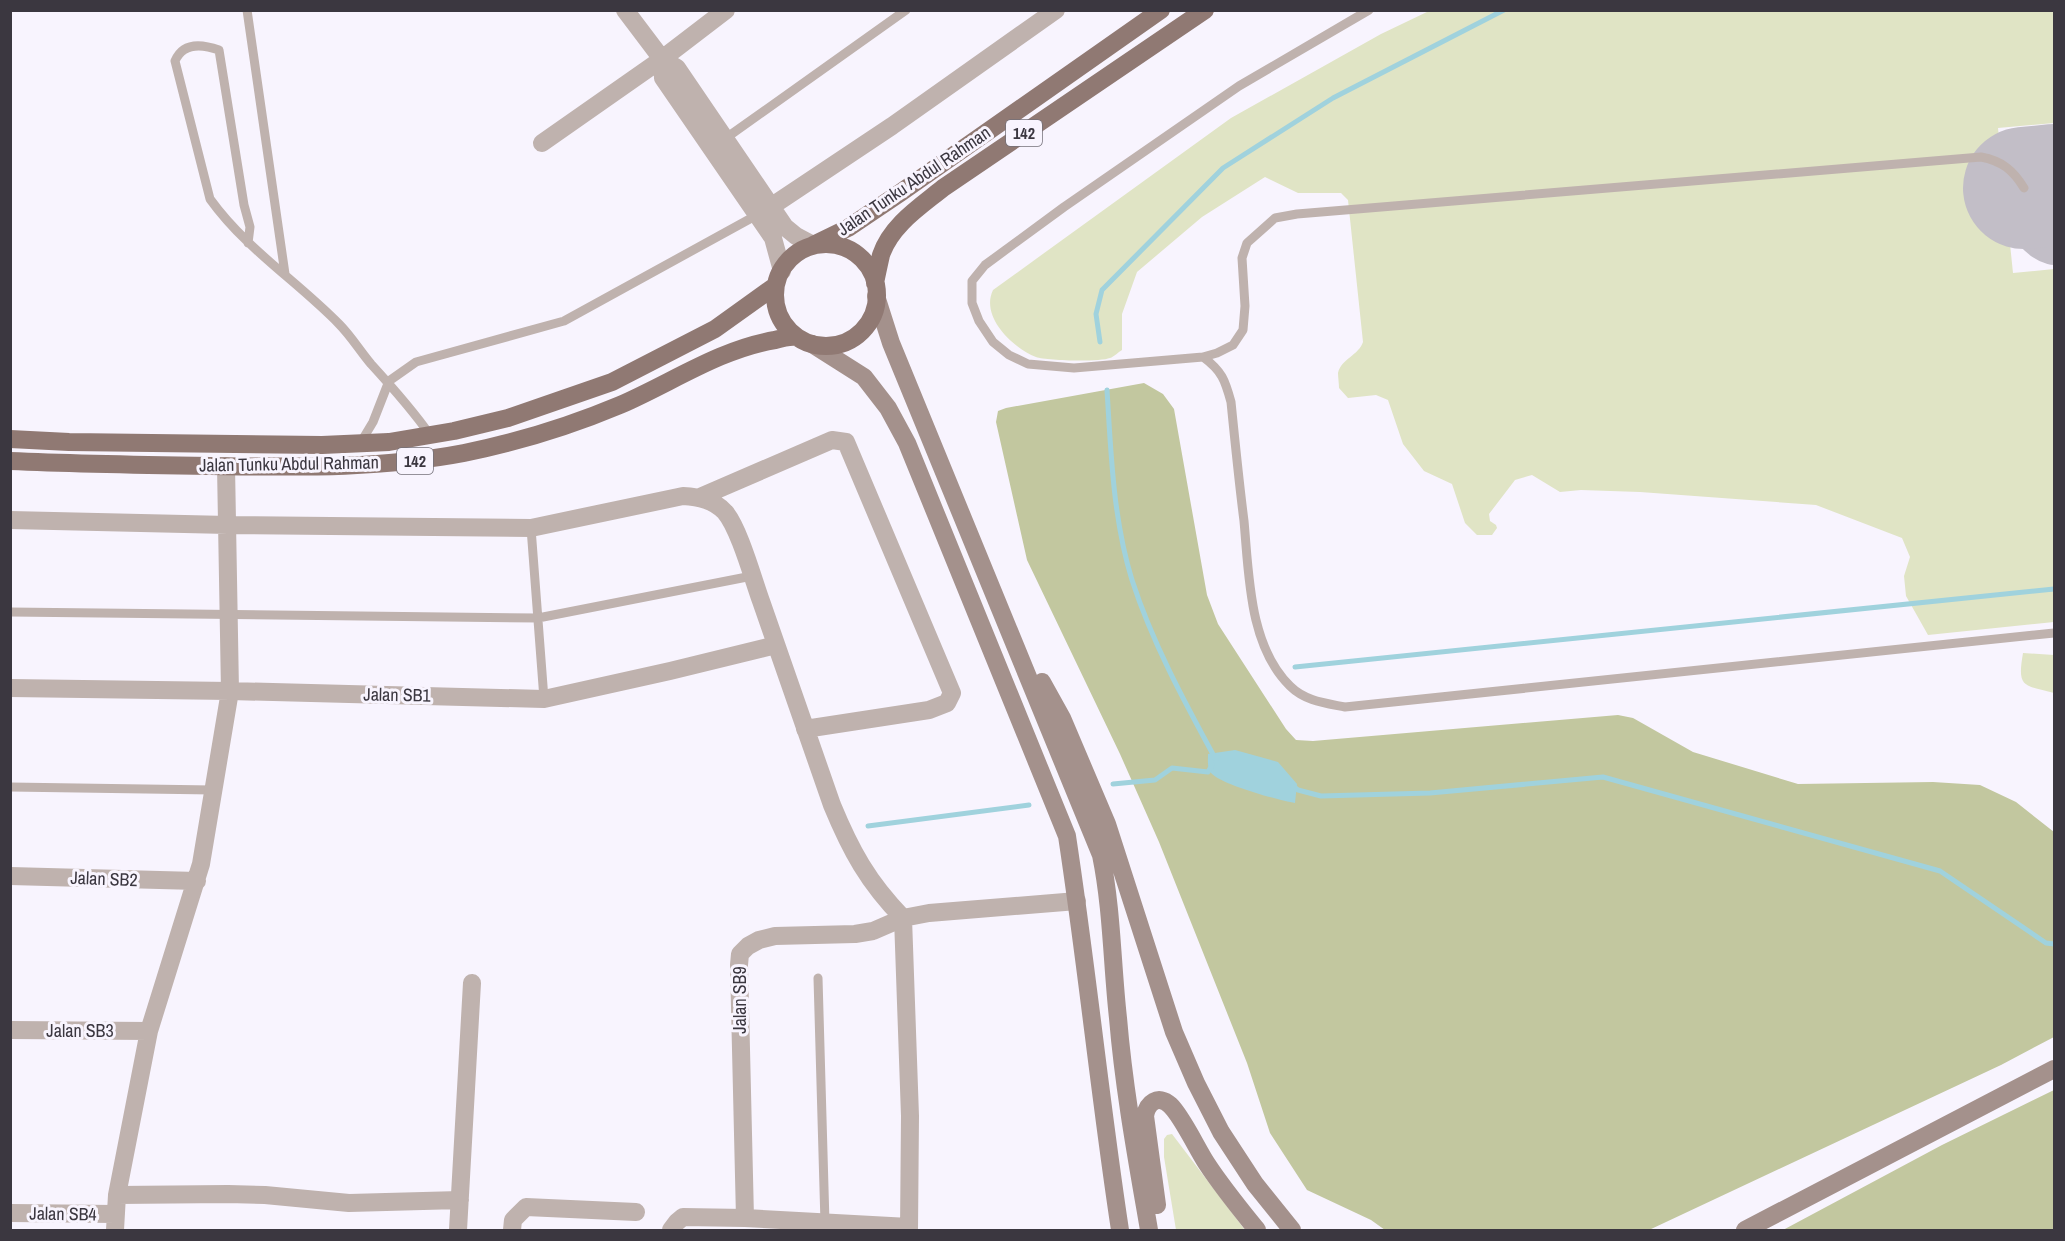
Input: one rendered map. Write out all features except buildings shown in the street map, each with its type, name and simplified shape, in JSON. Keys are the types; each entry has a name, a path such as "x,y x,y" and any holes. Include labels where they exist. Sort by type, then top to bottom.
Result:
{"main road":[{"name":"Jalan Tunku Abdul Rahman","path":"813,245 848,228 900,193 1161,10"},
{"name":"Jalan Tunku Abdul Rahman","path":"875,290 882,252 892,235 909,216 943,188 1205,10"},
{"path":"813,245 829,243 844,247 858,255 869,268 891,343 1101,855 1108,887 1118,1019 1128,1108 1149,1230"},
{"name":"142","path":"778,279 794,254 813,245"},
{"name":"Jalan Tunku Abdul Rahman","path":"10,439 69,442 322,445 389,442 430,435 508,418 612,382 715,329 778,279"},
{"path":"778,279 775,301 786,327 864,377 888,408 907,443 1067,836 1120,1230"},
{"name":"142","path":"804,340 827,346 842,343 856,336 867,325 874,311 875,290"},
{"name":"Jalan Tunku Abdul Rahman","path":"10,462 347,467 464,453 518,441 566,426 622,404 725,355 762,342 804,340"},
{"path":"1003,613 1062,718 1107,824 1174,1032 1196,1083 1221,1132 1256,1184 1292,1230"},
{"path":"1745,1230 2055,1069"},
{"path":"1161,1230 1145,1116 1146,1109 1156,1100 1170,1104 1207,1164 1257,1230"}],"street":[{"path":"625,10 662,59 677,68 726,138 764,211 773,238 778,279"},
{"path":"542,143 662,59 726,10"},
{"path":"764,211 892,126 1056,10"},
{"path":"662,59 663,78 764,211 796,236 813,245"},
{"path":"700,497 832,440 846,442 952,693 947,703 929,710 805,729"},
{"path":"116,1222 117,1196 149,1031 197,881 230,691 226,466"},
{"path":"10,520 531,528 683,496 700,497 724,511 732,522 847,842 876,889 903,918 910,1116 909,1229 745,1218 683,1217 671,1230"},
{"name":"Jalan SB1","path":"10,688 544,699 670,672 776,645"},
{"name":"Jalan SB2","path":"10,876 197,881"},
{"path":"903,918 951,910 1077,901"},
{"name":"Jalan SB9","path":"745,1218 740,954 759,939 776,936 855,934 873,931 903,918"},
{"path":"458,1230 472,983"},
{"name":"Jalan SB3","path":"10,1030 149,1031"},
{"path":"117,1196 265,1195 349,1203 460,1200"},
{"path":"512,1230 513,1220 526,1207 636,1212"},
{"name":"Jalan SB4","path":"10,1213 116,1222"}],"lane":[{"path":"246,10 285,274"},
{"path":"726,138 906,10"},
{"path":"1369,10 1239,86 1064,207 985,265 972,281 972,303 979,321 993,342 1009,355 1028,364 1074,368 1203,357 1217,353 1233,345 1244,330 1242,258 1247,243 1275,218 1321,212 1981,157 2004,164 2016,175 2024,188"},
{"path":"248,243 250,227 244,205 219,50 208,46 191,45 178,53 175,61 210,199 222,217 248,243 268,263 285,274 341,326 371,364 411,406 430,435"},
{"path":"361,442 373,422 389,381 416,362 564,321 764,211"},
{"path":"1203,357 1217,368 1224,379 1231,402 1252,605 1264,644 1275,669 1292,688 1314,701 1345,707 2055,633"},
{"path":"531,528 544,699"},
{"path":"10,612 538,618 752,576"},
{"path":"10,787 213,790"},
{"path":"818,978 825,1223"}],"green space":[{"path":"1429,11 2054,11 2054,123 1998,128 2013,273 2054,269 2054,622 1928,635 1906,596 1904,576 1910,557 1902,538 1816,505 1640,492 1581,490 1560,492 1532,475 1515,480 1489,514 1490,521 1497,528 1492,535 1477,535 1465,523 1452,484 1424,471 1403,444 1388,400 1376,395 1348,398 1339,388 1340,368 1363,342 1348,200 1341,193 1298,193 1265,177 1202,217 1137,272 1122,314 1122,350 1112,357 1073,360 1036,357 1018,347 1001,330 991,311 990,300 993,290 1231,118 1381,34"},
{"path":"1144,383 1163,394 1174,409 1207,595 1218,624 1286,729 1296,740 1313,741 1618,715 1633,718 1693,752 1798,784 1933,782 1980,785 2016,802 2054,832 2054,1037 2001,1065 1649,1230 1385,1230 1371,1220 1307,1190 1270,1133 1247,1063 1159,842 1120,754 1027,560 996,422 998,411 1006,408"},
{"path":"2023,653 2054,655 2054,693 2025,683 2021,673"},
{"path":"2054,1090 2054,1230 1783,1230 1942,1145"},
{"path":"1172,1134 1245,1230 1176,1230 1164,1157 1164,1139 1167,1135"}],"water":[{"path":"1235,750 1278,762 1297,784 1295,803 1238,787 1211,773 1208,766 1208,754"}],"waterway":[{"path":"1100,342 1096,314 1102,290 1223,168 1333,98 1504,10"},
{"path":"1107,390 1117,510 1132,580 1169,671 1215,758 1218,758"},
{"path":"1295,667 2054,589"},
{"path":"1113,784 1155,780 1172,768 1208,772 1212,765"},
{"path":"1293,786 1298,790 1321,796 1430,793 1603,777 1940,871 2046,943 2054,944"},
{"path":"868,826 1029,805"}],"taxiway":[{"path":"2054,149 2030,175 2023,196 2028,217 2042,234 2054,241"}],"runway":[{"path":"2024,188 2054,185"}]}
